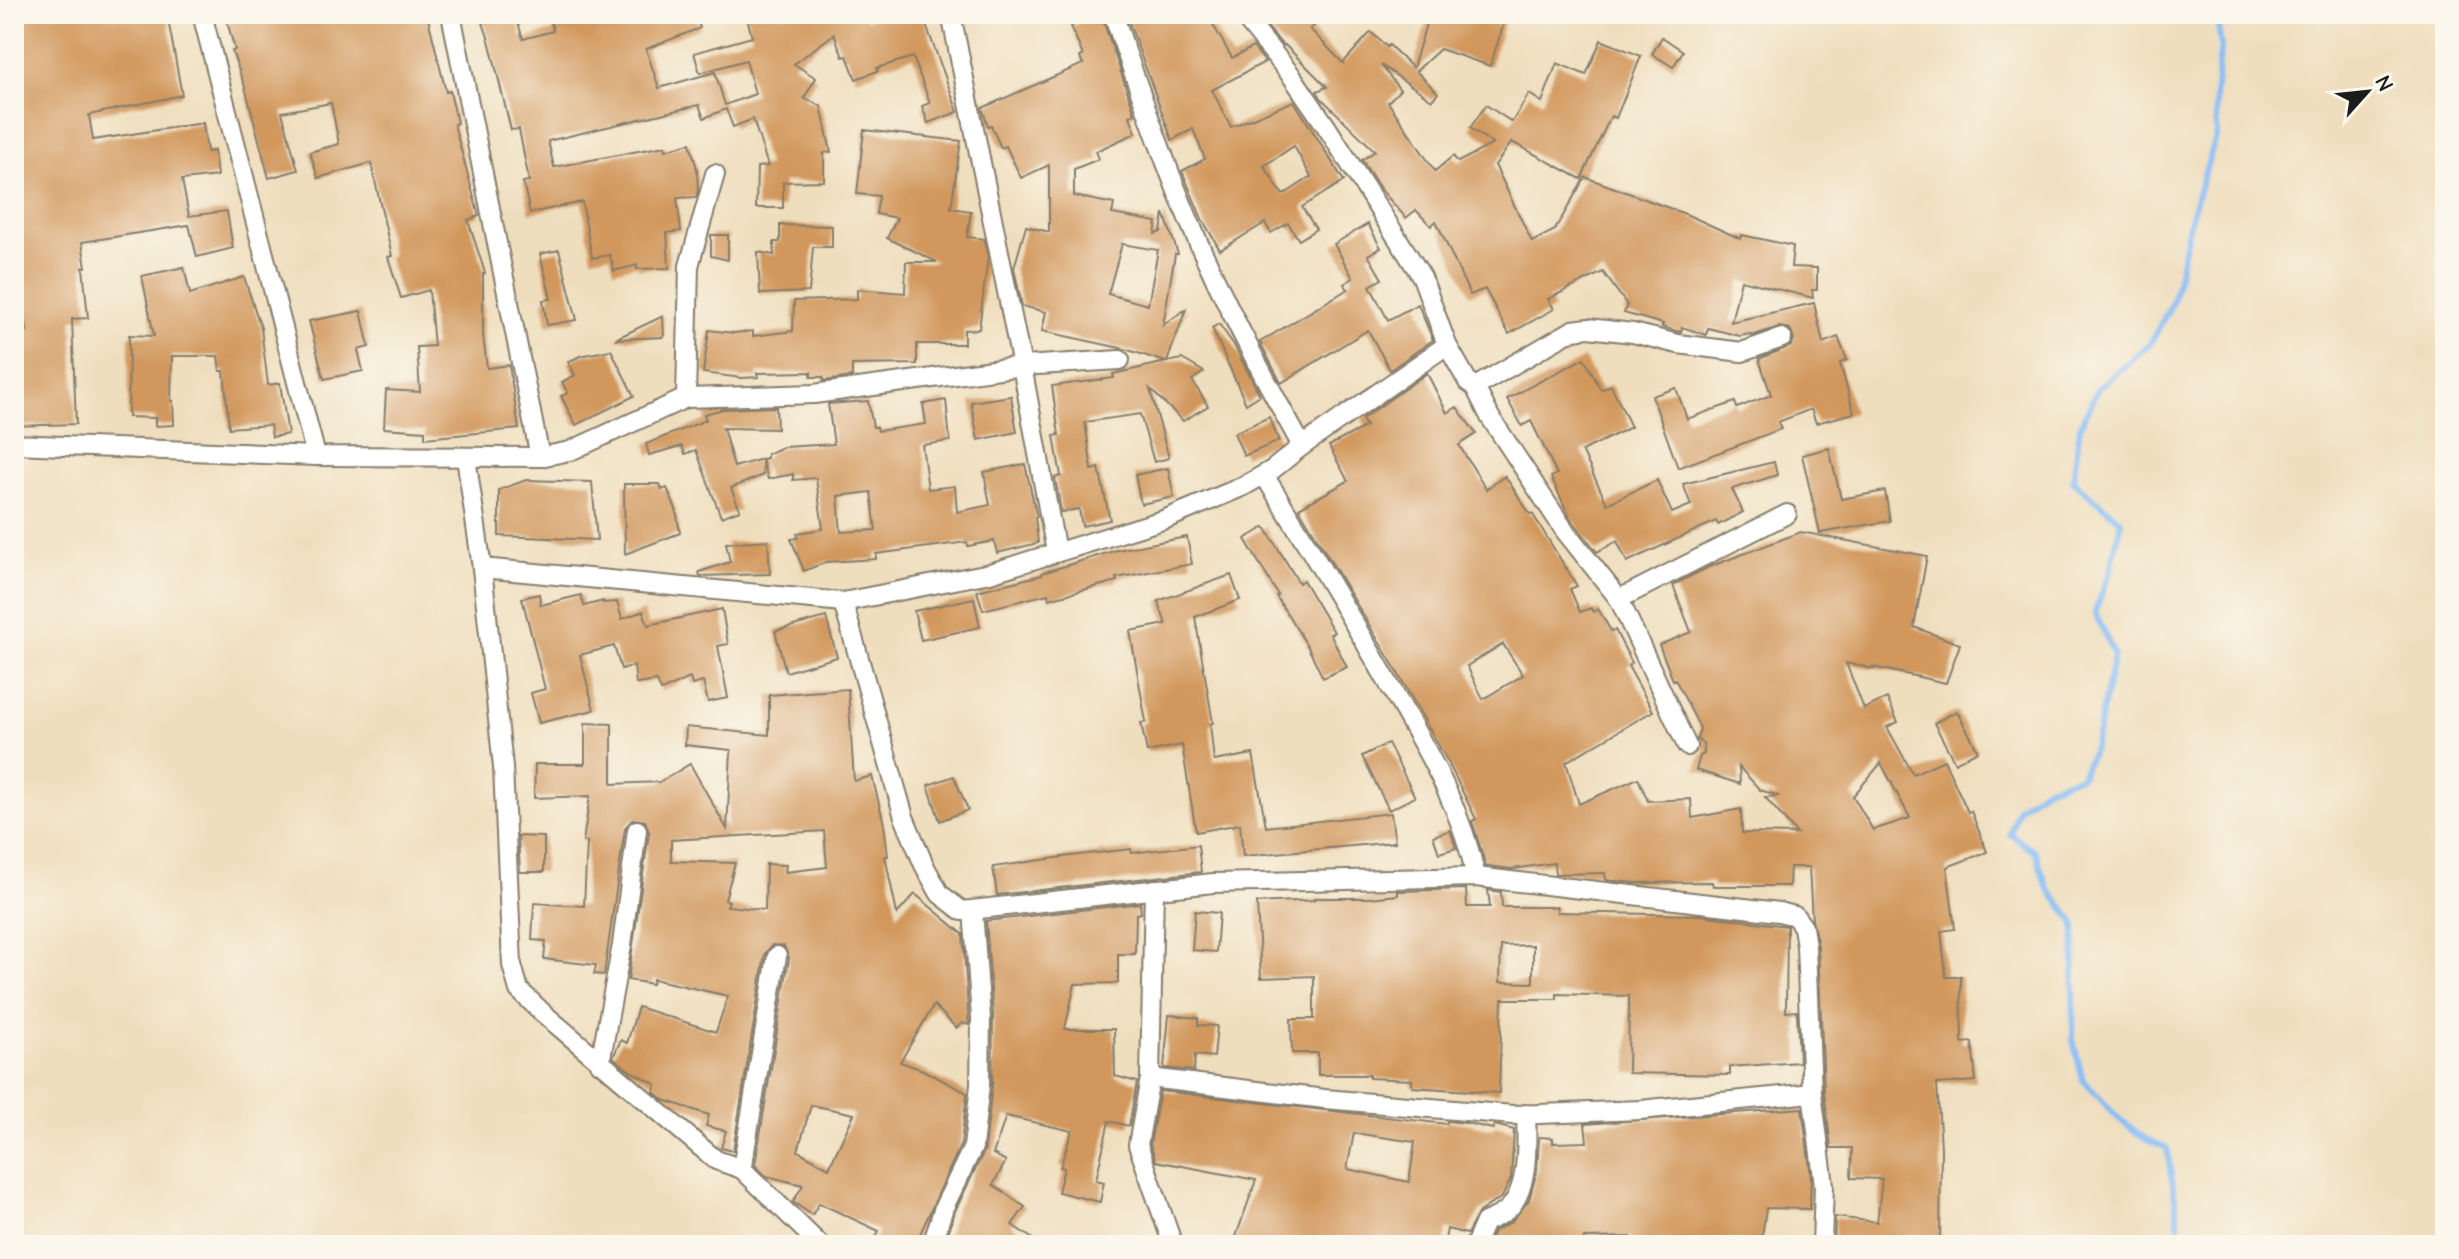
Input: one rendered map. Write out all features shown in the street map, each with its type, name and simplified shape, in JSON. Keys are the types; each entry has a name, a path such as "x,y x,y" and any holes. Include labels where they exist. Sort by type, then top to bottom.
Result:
{"street":[{"path":"202,14 316,456"},
{"path":"451,14 540,457"},
{"path":"951,14 1056,552"},
{"path":"1113,14 1146,110 1199,244 1268,386 1302,446"},
{"path":"1242,14 1291,75 1326,126 1422,277 1447,345 1468,382 1475,387 1490,417 1565,531 1619,599 1687,746"},
{"path":"686,398 689,266 715,174"},
{"path":"1475,387 1573,330 1588,328 1633,333 1678,344 1734,352 1782,338"},
{"path":"482,568 843,602 990,573 1166,519 1244,486 1447,345"},
{"path":"14,444 316,456 540,457 570,451 686,398 814,394 1022,366 1120,360"},
{"path":"466,457 482,568 503,767 512,965 519,990 716,1160 742,1169 820,1245"},
{"path":"1264,475 1348,611 1430,757 1459,814 1476,877"},
{"path":"1619,599 1787,514"},
{"path":"843,602 904,817 940,894 962,911 1213,883 1476,877 1795,916 1805,935 1812,1093 1824,1185 1822,1245"},
{"path":"600,1063 622,945 637,830"},
{"path":"1154,889 1150,1078 1138,1145 1173,1245"},
{"path":"932,1245 944,1207 973,1147 980,1085 981,1018 973,910"},
{"path":"742,1169 777,956"},
{"path":"1150,1078 1325,1099 1526,1114 1640,1110 1812,1093"},
{"path":"1475,1245 1485,1222 1506,1212 1519,1192 1526,1155 1526,1114"}],"building":[{"path":"14,14 167,14 182,95 89,115 93,140 203,123 207,152 214,151 217,176 182,180 189,216 227,211 233,248 197,257 189,225 82,242 88,318 72,319 76,424 14,426 14,332 27,331 20,276 16,276 14,264"},
{"path":"225,14 427,14 446,92 450,91 457,123 454,124 479,216 468,220 485,273 483,335 487,368 509,365 519,429 425,438 425,431 384,428 386,390 420,392 417,347 434,346 429,290 401,298 388,257 392,256 371,163 318,178 310,152 339,144 331,103 282,112 298,170 269,178 245,87 232,51 235,50"},
{"path":"480,14 515,14 523,39 553,31 549,14 695,14 700,28 646,49 659,88 715,72 725,105 755,94 746,60 700,73 694,53 752,37 746,14 863,14 866,20 886,14 922,14 958,112 928,123 922,106 930,103 913,57 877,68 878,71 856,79 834,34 794,64 816,78 804,98 821,106 831,152 824,153 824,181 783,182 783,208 756,208 757,167 768,166 753,119 733,127 726,109 704,118 699,105 548,141 554,167 665,146 666,150 690,143 697,169 698,191 696,197 677,198 681,231 667,233 669,268 637,269 637,265 614,271 610,255 592,258 582,202 530,213 523,182 529,181 519,129 511,130"},
{"path":"1084,14 1101,14 1135,114 1130,116 1136,133 1096,151 1099,159 1074,169 1074,196 1114,204 1112,214 1157,222 1155,234 1161,232 1164,213 1178,254 1175,254 1163,325 1186,309 1167,362 1182,359 1204,372 1192,380 1208,406 1183,421 1150,389 1169,458 1154,462 1140,414 1085,422 1092,470 1099,468 1110,520 1082,526 1079,509 1061,512 1055,478 1061,476 1054,436 1059,435 1052,386 1114,378 1113,374 1166,362 1125,349 1042,331 1046,312 1022,306 1014,268 1026,226 1049,232 1049,165 1021,178 1006,146 1001,148 991,125 988,126 982,108 1083,64 1080,57 1083,56 1071,26 1086,20","holes":["1122,244 1158,250 1148,305 1108,294"]},
{"path":"1126,14 1207,14 1232,58 1253,47 1265,62 1212,90 1231,127 1294,101 1344,181 1302,207 1316,229 1299,240 1288,223 1271,233 1265,223 1220,250 1202,219 1182,171 1205,159 1193,129 1172,140","holes":["1294,146 1311,177 1283,195 1264,166"]},
{"path":"1257,14 1308,14 1316,24 1310,29 1343,63 1371,32 1413,68 1429,14 1507,14 1490,66 1440,49 1416,71 1438,93 1432,100 1381,65 1400,90 1388,102 1435,171 1453,156 1458,162 1493,144 1470,128 1486,105 1512,122 1529,94 1542,102 1557,63 1586,75 1601,40 1641,56 1616,118 1611,116 1581,179 1512,142 1495,165 1532,242 1555,230 1585,177 1688,215 1741,239 1742,235 1793,246 1791,267 1817,268 1817,290 1812,290 1813,298 1741,280 1731,322 1814,303 1823,343 1838,337 1847,360 1840,363 1854,413 1816,423 1811,409 1778,422 1781,429 1678,468 1652,396 1676,388 1687,419 1735,402 1737,408 1771,395 1759,359 1791,346 1794,339 1790,329 1779,327 1751,336 1740,336 1708,328 1706,335 1682,327 1681,332 1662,327 1663,324 1624,313 1627,305 1603,272 1548,299 1554,309 1509,334 1485,289 1470,295 1436,221 1431,226 1416,210 1406,218 1381,190 1362,160 1375,151 1321,98 1317,91 1327,87 1283,46"},
{"path":"1662,37 1683,51 1673,67 1652,54"},
{"path":"864,130 961,141 951,208 971,211 967,237 984,239 988,256 979,329 964,330 964,344 917,344 917,364 852,365 852,377 824,381 823,377 811,377 811,372 757,373 758,377 742,378 703,373 709,330 734,333 753,331 753,336 793,331 794,301 857,299 857,289 905,293 906,262 937,262 887,238 897,218 876,214 879,196 857,194"},
{"path":"1368,224 1381,248 1368,255 1382,279 1370,286 1388,320 1418,304 1433,340 1390,370 1368,330 1281,383 1260,342 1348,289 1344,284 1353,278 1334,244"},
{"path":"780,225 832,226 832,247 813,247 809,292 760,294 758,252 774,255 774,242 780,242"},
{"path":"711,235 728,235 728,260 711,256"},
{"path":"559,250 577,320 547,325 543,300 551,299 540,254"},
{"path":"184,267 190,294 244,277 261,328 268,385 280,383 288,434 272,437 270,425 229,428 224,371 220,371 218,356 172,356 174,425 155,426 155,418 128,417 129,335 154,336 142,276"},
{"path":"361,311 369,347 358,350 363,371 324,379 309,321"},
{"path":"663,316 664,337 615,339"},
{"path":"1219,324 1234,345 1260,395 1246,404 1212,328"},
{"path":"611,350 634,396 576,425 561,396 568,393 562,382 575,375 568,362 580,356"},
{"path":"1584,358 1601,390 1611,385 1631,427 1582,451 1607,504 1657,480 1672,513 1691,505 1683,484 1774,462 1777,475 1732,489 1743,512 1718,525 1716,521 1627,562 1617,541 1597,552 1569,516 1551,477 1557,474 1531,421 1522,426 1507,399"},
{"path":"1427,373 1447,413 1457,407 1476,434 1459,445 1486,489 1505,476 1577,586 1570,589 1580,612 1598,609 1611,631 1615,630 1632,663 1628,666 1653,711 1566,762 1579,804 1638,778 1648,801 1691,799 1692,818 1741,809 1742,833 1797,834 1765,797 1779,796 1760,790 1739,767 1740,784 1696,770 1700,756 1704,754 1703,744 1697,739 1700,728 1673,680 1659,645 1691,632 1673,585 1709,567 1801,532 1927,556 1914,627 1960,644 1946,683 1846,663 1864,709 1887,698 1898,722 1887,727 1913,774 1944,760 1968,812 1971,811 1987,852 1947,867 1955,929 1941,931 1946,977 1961,977 1962,1043 1972,1042 1976,1081 1937,1084 1941,1148 1940,1245 1834,1245 1835,1217 1877,1222 1882,1179 1851,1178 1852,1148 1831,1148 1824,1092 1818,946 1812,920 1809,867 1790,867 1789,886 1713,886 1712,882 1636,883 1606,880 1605,873 1555,874 1554,863 1512,869 1486,866 1472,821 1476,819 1448,762 1299,508 1348,481 1329,446 1366,426 1362,419","holes":["1503,644 1523,675 1483,699 1467,666","1881,763 1910,818 1873,830 1853,796"]},
{"path":"1011,396 1017,432 978,440 971,402"},
{"path":"946,400 950,441 922,445 928,489 955,486 957,512 990,505 984,472 1025,464 1037,517 1038,543 997,553 994,541 968,546 967,542 876,554 876,559 826,562 804,571 791,539 798,538 797,533 823,529 816,478 793,480 793,474 768,479 762,459 783,447 834,444 828,404 868,401 873,427 877,427 878,431 926,424 923,404","holes":["871,492 876,530 841,532 838,496"]},
{"path":"776,407 777,429 723,428 734,467 762,459 763,475 731,488 740,510 721,517 696,450 685,454 682,446 649,455 646,444 706,420 704,414 723,409"},
{"path":"1269,417 1279,441 1244,456 1234,433"},
{"path":"1829,448 1841,499 1885,491 1890,521 1820,533 1802,455"},
{"path":"1168,468 1174,497 1141,504 1135,475"},
{"path":"526,480 592,482 597,540 499,536 499,490"},
{"path":"624,484 660,484 662,490 667,488 676,509 680,533 625,554"},
{"path":"1265,527 1299,583 1303,580 1334,632 1330,634 1347,667 1323,678 1245,539"},
{"path":"1187,537 1192,564 1116,578 1117,581 1049,599 1048,594 983,610 977,591 1042,575 1117,550"},
{"path":"768,540 770,574 700,576 699,572 730,562 726,543"},
{"path":"1231,575 1240,600 1195,617 1213,723 1210,724 1214,761 1253,754 1266,827 1391,813 1395,842 1243,856 1240,824 1196,832 1182,745 1147,752 1141,723 1146,722 1130,631 1166,624 1158,601"},
{"path":"539,594 541,605 581,595 584,606 603,601 617,602 622,619 643,611 648,625 722,609 728,644 718,646 728,698 708,702 703,682 692,685 690,678 661,691 657,681 636,684 634,666 621,669 614,646 580,655 594,710 539,723 531,693 545,689 522,598"},
{"path":"974,598 980,627 921,640 914,611"},
{"path":"826,617 837,657 786,672 775,631"},
{"path":"848,689 854,781 872,776 884,824 888,856 885,856 897,914 915,894 963,934 969,1025 962,1023 956,1028 934,1005 900,1062 967,1093 961,1144 915,1245 872,1245 879,1231 819,1203 812,1215 793,1202 803,1185 766,1176 755,1165 789,958 784,946 772,945 765,954 733,1151 721,1148 726,1131 706,1126 709,1115 664,1100 654,1092 656,1084 630,1071 613,1057 621,1040 627,1043 638,1007 716,1032 728,996 653,979 652,984 628,980 649,832 645,821 633,819 625,828 604,975 594,974 596,965 544,959 546,941 532,940 534,903 584,906 587,842 583,841 590,796 534,798 535,764 585,764 585,723 612,724 612,784 660,782 690,764 727,829 731,750 685,745 686,727 769,735 769,695","holes":["824,831 827,867 785,872 786,865 766,864 765,910 727,906 729,901 725,900 735,863 671,861 671,840","811,1105 854,1114 829,1168 798,1151"]},
{"path":"1957,711 1978,751 1955,763 1934,723"},
{"path":"1388,743 1415,797 1389,810 1362,756"},
{"path":"954,776 968,810 940,821 928,785"},
{"path":"1450,830 1456,848 1439,853 1433,836"},
{"path":"518,836 544,837 544,872 520,872"},
{"path":"1198,845 1201,872 997,895 993,867 1131,849 1132,853"},
{"path":"1466,889 1467,907 1490,907 1488,890 1501,892 1502,907 1557,907 1557,912 1700,915 1787,926 1786,1012 1797,1011 1799,1062 1730,1067 1730,1075 1628,1073 1629,996 1557,994 1557,999 1502,999 1499,1093 1412,1087 1412,1080 1369,1078 1369,1075 1318,1075 1318,1053 1292,1053 1291,1019 1314,1019 1314,976 1261,978 1257,903 1314,898 1368,898 1398,895 1398,891","holes":["1533,945 1533,983 1500,982 1501,946"]},
{"path":"1140,903 1141,913 1136,914 1135,954 1118,954 1118,983 1075,984 1065,1029 1114,1029 1115,1076 1137,1082 1129,1126 1109,1121 1096,1180 1104,1182 1100,1202 1058,1192 1064,1168 1060,1167 1072,1131 1006,1116 993,1154 1006,1161 993,1185 1025,1207 1012,1225 1042,1245 945,1243 955,1211 985,1149 992,1086 993,1017 986,921"},
{"path":"1195,911 1219,913 1216,952 1192,950"},
{"path":"1169,1015 1198,1018 1198,1025 1217,1026 1214,1057 1195,1055 1194,1071 1164,1068"},
{"path":"1160,1091 1446,1124 1447,1121 1466,1123 1493,1129 1494,1125 1514,1130 1511,1179 1502,1197 1479,1212 1467,1234 1447,1229 1444,1245 1233,1245 1256,1180 1156,1161 1150,1144","holes":["1354,1133 1415,1142 1409,1182 1347,1169"]},
{"path":"1802,1108 1811,1176 1810,1209 1766,1208 1761,1244 1726,1239 1726,1245 1631,1245 1631,1237 1584,1238 1583,1245 1504,1245 1490,1241 1494,1231 1511,1222 1529,1200 1537,1170 1539,1137 1553,1138 1553,1143 1587,1142 1585,1124"}],"waterway":[{"path":"2182,1245 2167,1148 2144,1138 2118,1118 2083,1080 2073,1040 2075,923 2047,887 2036,853 2010,834 2018,808 2046,788 2081,776 2095,745 2114,655 2095,612 2110,571 2121,521 2073,481 2080,426 2098,388 2150,344 2173,301 2191,216 2217,134 2215,95 2221,45 2216,14"}]}
